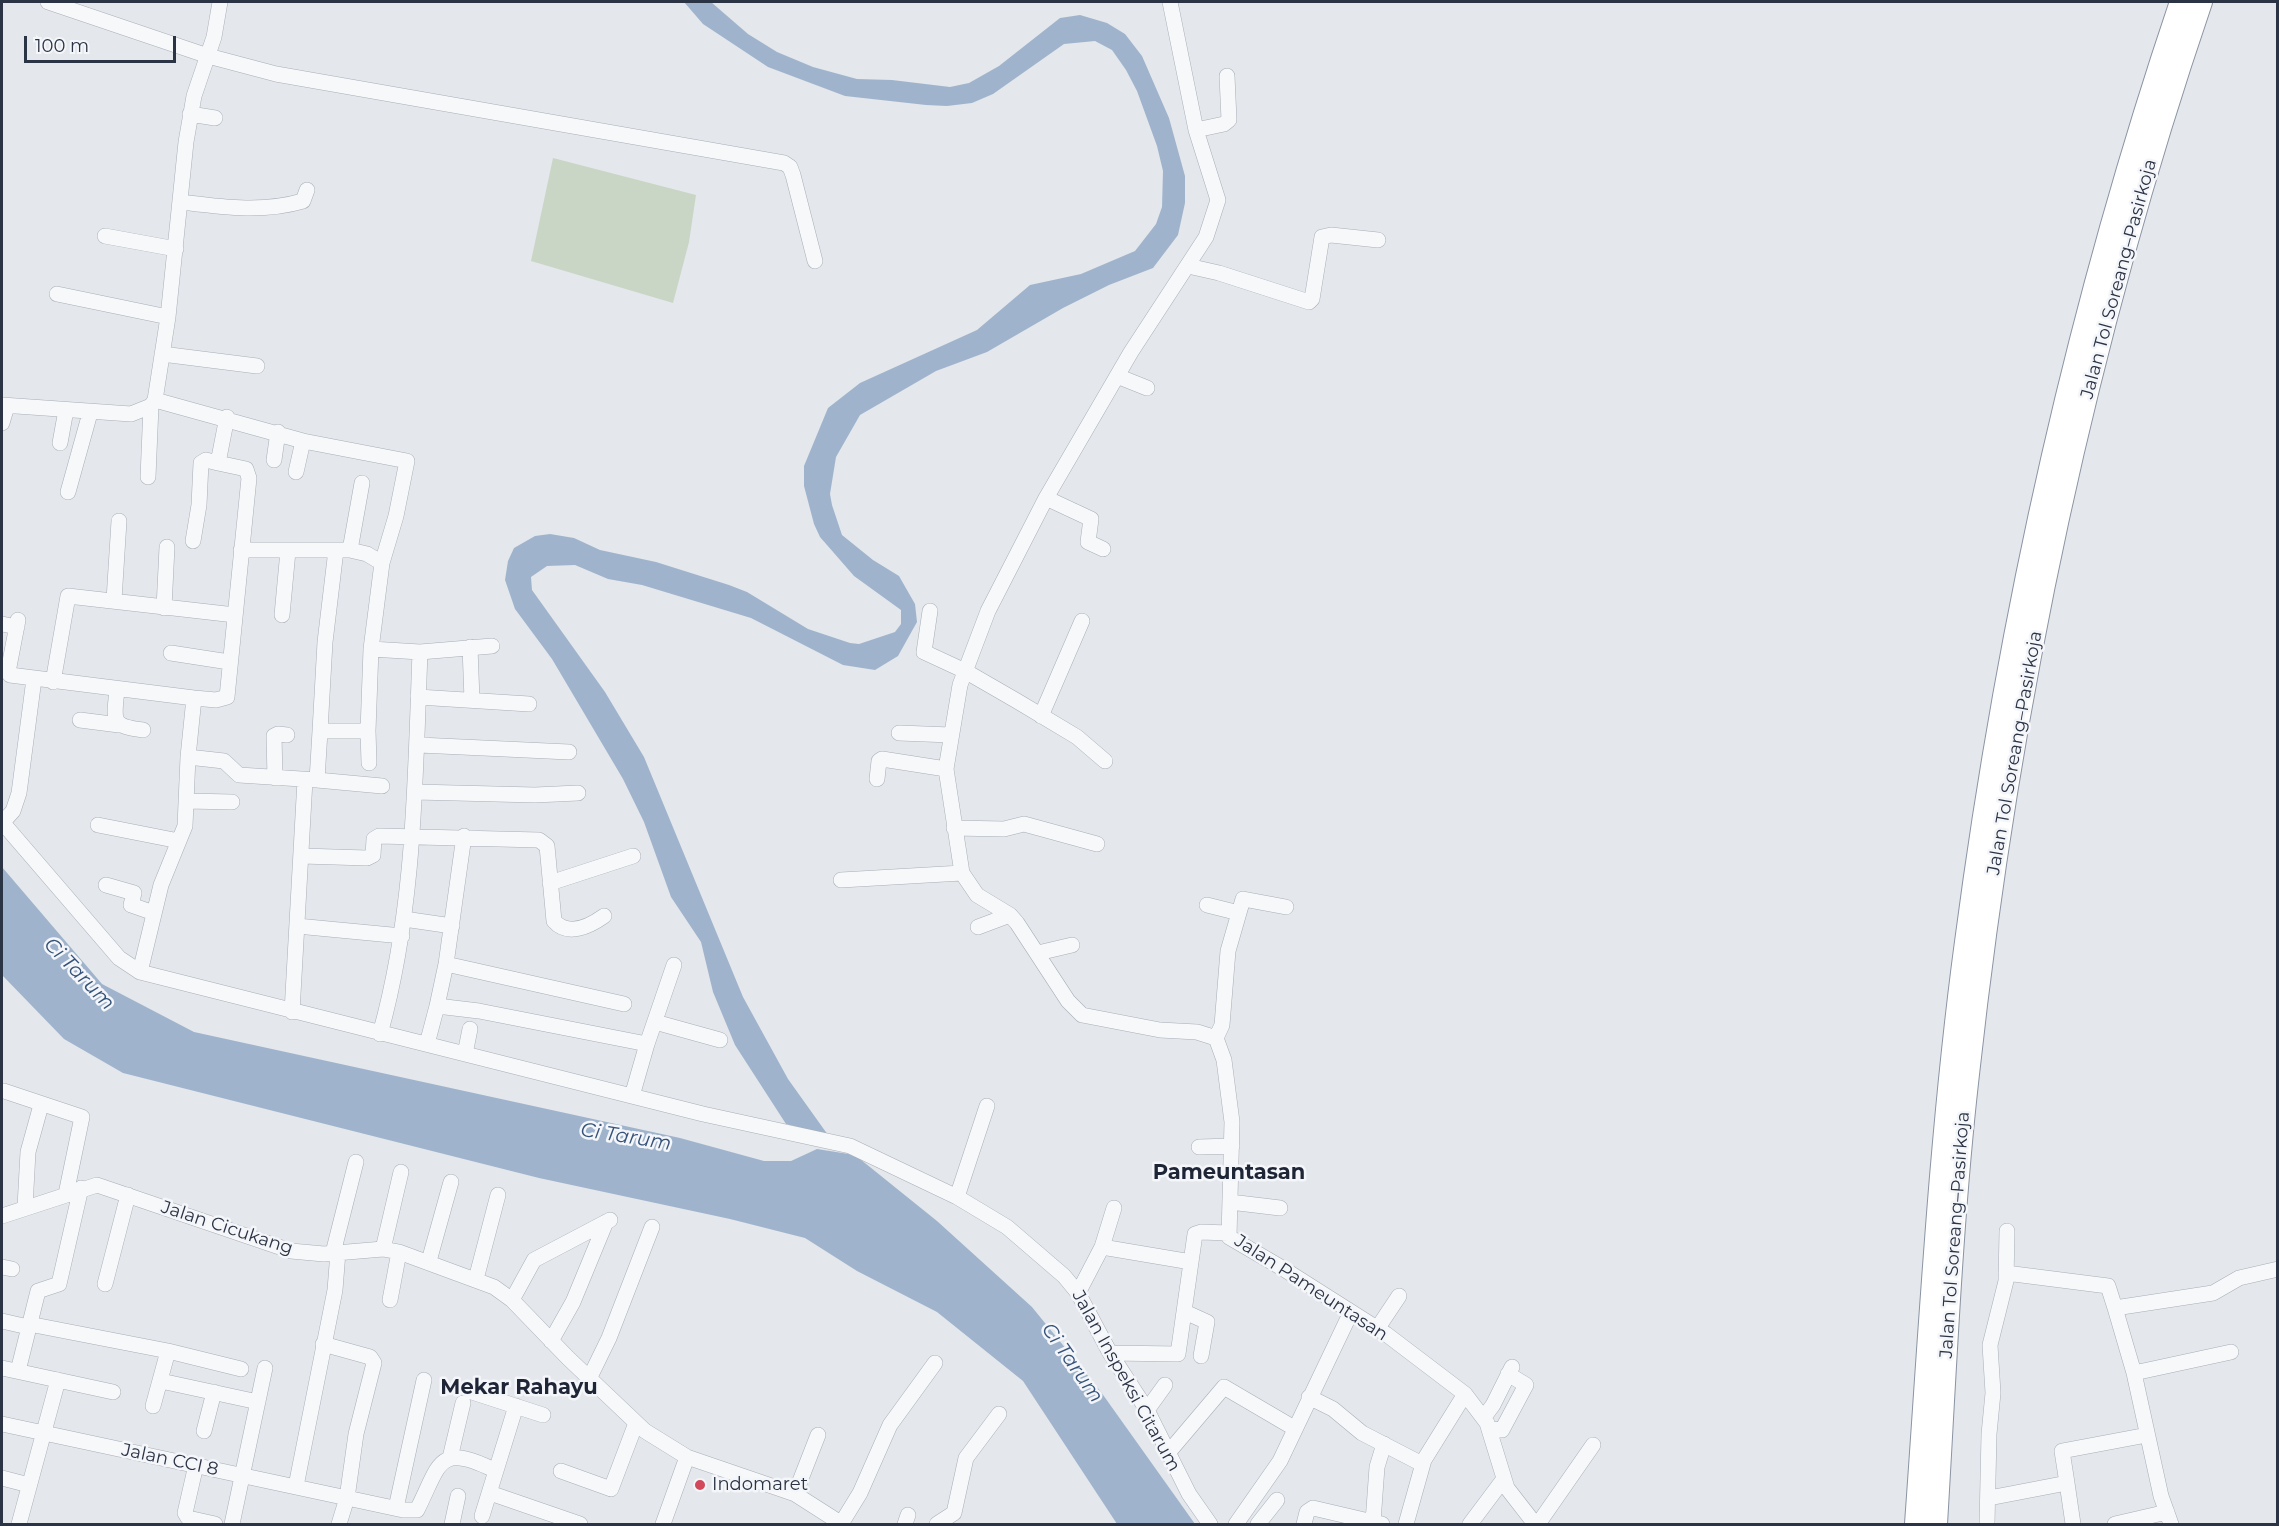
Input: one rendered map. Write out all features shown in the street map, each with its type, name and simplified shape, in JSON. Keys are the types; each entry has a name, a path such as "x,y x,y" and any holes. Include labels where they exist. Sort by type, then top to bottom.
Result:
{"highway":[{"name":"Jalan Tol Soreang–Pasirkoja","path":"1916,1524 1938,1202 1948,1096 1977,858 2005,696 2041,502 2066,399 2130,164 2181,2"},
{"name":"Jalan Tol Soreang–Pasirkoja","path":"1936,1524 1956,1195 1967,1076 2007,787 2040,604 2090,381 2156,143 2201,2"}],"street":[{"path":"48,2 208,56 276,74 784,164 790,167 793,175 815,261"},
{"path":"148,477 153,403 168,317 190,114 197,83 208,56 220,2"},
{"path":"1170,2 1196,130 1218,200 1206,237 1117,376 1046,498 988,611 965,671 946,770 962,873 971,889 981,899 1010,915 1038,953 1068,1001 1082,1015 1149,1028 1197,1032 1216,1038 1222,1025 1228,951 1245,897 1286,907"},
{"path":"1196,130 1224,124 1229,120 1227,76"},
{"path":"190,114 215,118"},
{"path":"181,202 239,209 263,209 303,201 307,190"},
{"path":"1188,266 1241,279 1309,302 1312,299 1322,237 1331,235 1378,240"},
{"path":"105,236 176,249"},
{"path":"57,294 168,317"},
{"path":"162,354 256,366"},
{"path":"1117,376 1147,388"},
{"path":"2,423 4,405 90,413 131,414 153,403 227,417 303,441 407,461 396,516 382,563 371,649 369,763"},
{"path":"60,443 66,410"},
{"path":"68,492 90,413"},
{"path":"218,463 227,417"},
{"path":"274,460 278,432"},
{"path":"296,472 303,441"},
{"path":"12,623 9,674 117,690 216,700 227,697 248,473 241,466 206,460 201,463 199,505 193,541"},
{"path":"292,1012 302,856 311,780 320,731 327,625 343,550 362,483"},
{"path":"1046,498 1091,519 1088,542 1103,549"},
{"path":"114,600 119,521"},
{"path":"164,608 167,547"},
{"path":"241,550 343,550 367,554 382,563"},
{"path":"282,615 288,550"},
{"path":"194,698 188,757 188,801 185,826 165,872 140,972 119,958 2,823 14,811 43,680 66,597 114,600 235,615"},
{"path":"930,611 924,652 965,671 1077,737 1105,761"},
{"path":"1041,716 1082,621"},
{"path":"371,649 420,652 492,646"},
{"path":"470,647 472,700"},
{"path":"380,1034 404,919 419,745 420,652"},
{"path":"171,653 230,662"},
{"path":"35,732 43,680"},
{"path":"117,690 115,712 119,725"},
{"path":"418,697 529,704"},
{"path":"80,720 143,730"},
{"path":"320,731 368,731"},
{"path":"898,733 951,735"},
{"path":"275,778 274,736 287,735"},
{"path":"419,745 569,752"},
{"path":"188,757 224,761 239,775 382,786"},
{"path":"877,779 882,759 946,770"},
{"path":"416,792 535,795 578,793"},
{"path":"188,801 232,802"},
{"path":"954,828 1004,829 1024,824 1096,844"},
{"path":"98,825 179,841"},
{"path":"302,856 367,858 373,855 376,836 464,836 544,842 548,852 554,921 557,925 586,928 604,916"},
{"path":"427,1044 446,964 464,836"},
{"path":"550,883 633,855"},
{"path":"841,880 962,873"},
{"path":"106,885 134,893 131,905 154,913"},
{"path":"1207,905 1239,913"},
{"path":"978,927 1010,915"},
{"path":"404,919 452,926"},
{"path":"297,926 402,936"},
{"path":"1038,953 1072,945"},
{"path":"446,964 538,992 624,1004"},
{"path":"632,1096 674,965"},
{"name":"Jalan Inspeksi Citarum","path":"140,972 632,1096 843,1144 873,1155 957,1197 1007,1227 1064,1276 1078,1293 1110,1353 1147,1410 1189,1494 1210,1524"},
{"path":"436,1006 647,1044"},
{"path":"655,1022 720,1040"},
{"path":"465,1054 470,1029"},
{"name":"Jalan Pameuntasan","path":"1216,1038 1224,1060 1232,1122 1228,1233 1241,1246 1282,1268 1377,1329 1465,1395 1487,1423 1503,1480 1521,1508 1537,1524"},
{"path":"4,1091 41,1105 81,1115 83,1119 66,1194"},
{"path":"25,1207 28,1152 41,1105"},
{"path":"957,1197 987,1106"},
{"path":"1199,1147 1232,1146"},
{"path":"296,1486 335,1290 336,1253 356,1162"},
{"path":"383,1250 401,1172"},
{"path":"429,1261 451,1182"},
{"name":"Jalan Cicukang","path":"2,1216 81,1188 97,1185 188,1218 291,1251 336,1253 383,1250 429,1261 494,1287 512,1300 589,1379 656,1439 687,1457 795,1494 842,1524"},
{"path":"18,1371 38,1291 59,1284 81,1188"},
{"path":"105,1284 128,1195"},
{"path":"476,1279 498,1195"},
{"path":"1230,1202 1280,1208"},
{"path":"1078,1293 1102,1247 1114,1208"},
{"path":"512,1300 534,1260 608,1221 576,1297 551,1341"},
{"path":"589,1379 609,1338 652,1227"},
{"path":"1988,1524 1989,1434 1993,1393 1990,1345 2006,1273 2007,1231"},
{"path":"1110,1353 1178,1354 1195,1234 1201,1232 1228,1233"},
{"path":"1102,1247 1191,1262"},
{"path":"390,1300 399,1252"},
{"path":"2115,1308 2213,1293 2239,1278 2277,1269"},
{"path":"2006,1273 2108,1286 2134,1373 2147,1435 2169,1518 2115,1524"},
{"path":"1377,1329 1399,1296"},
{"path":"1185,1312 1207,1322 1201,1356"},
{"path":"1236,1524 1266,1485 1351,1312"},
{"path":"2,1321 168,1351 241,1369"},
{"path":"323,1344 370,1357 374,1363 356,1434 347,1498 339,1524"},
{"path":"153,1406 168,1351"},
{"path":"2134,1373 2231,1352"},
{"path":"842,1524 860,1493 890,1425 935,1363"},
{"path":"2,1368 113,1392"},
{"path":"232,1524 265,1368"},
{"path":"1510,1370 1526,1385 1502,1430 1487,1423 1510,1370"},
{"path":"19,1524 58,1380"},
{"path":"424,1380 399,1514 417,1510 435,1470 450,1458 468,1398 516,1406 543,1415"},
{"path":"161,1381 258,1402"},
{"path":"1147,1410 1165,1385"},
{"path":"1168,1453 1225,1387 1294,1428"},
{"path":"204,1431 214,1392"},
{"path":"1406,1524 1422,1464 1465,1395"},
{"path":"1309,1397 1333,1409 1354,1428 1422,1464"},
{"path":"482,1516 494,1470 516,1406"},
{"path":"937,1524 954,1513 966,1458 999,1414"},
{"path":"561,1471 612,1488 636,1423"},
{"name":"Jalan CCI 8","path":"2,1424 296,1486 399,1514"},
{"path":"795,1494 818,1435"},
{"path":"2073,1524 2062,1451 2147,1435"},
{"path":"1304,1524 1307,1512 1313,1508 1378,1523 1377,1467 1384,1444"},
{"path":"1537,1524 1593,1445"},
{"path":"663,1524 687,1457"},
{"path":"450,1458 463,1458 494,1470"},
{"path":"196,1465 185,1513 188,1518 215,1524"},
{"path":"2,1478 29,1485"},
{"path":"1470,1524 1503,1480"},
{"path":"1989,1498 2067,1483"},
{"path":"490,1492 580,1524"},
{"path":"452,1524 458,1496"},
{"path":"1258,1524 1278,1500"}],"green space":[{"path":"553,158 696,195 689,242 673,303 531,261"}],"water":[{"path":"684,2 711,2 748,34 777,52 813,67 857,79 892,80 950,87 969,83 999,66 1060,18 1080,15 1107,23 1125,34 1142,56 1169,118 1185,176 1185,203 1178,235 1153,268 1109,285 1063,308 987,352 936,371 860,415 836,457 830,494 842,535 873,560 899,576 915,604 917,622 898,656 875,670 843,665 751,618 642,585 608,579 575,565 547,566 531,577 532,590 605,692 644,757 743,997 788,1079 828,1135 786,1124 735,1045 713,992 701,942 671,897 644,822 623,779 552,659 515,609 505,580 508,561 514,548 535,536 550,534 574,538 600,550 656,562 729,585 747,592 808,629 850,643 859,644 895,632 901,624 901,610 854,576 820,537 814,524 804,486 804,466 828,408 860,383 977,330 1030,285 1081,274 1135,251 1156,224 1162,207 1163,171 1157,146 1137,91 1112,50 1095,41 1064,44 993,94 972,103 947,106 926,105 845,96 768,67 703,24"},
{"name":"Ci Tarum","path":"2,867 102,984 194,1032 680,1138 764,1161 791,1161 817,1149 855,1155 937,1221 1032,1307 1101,1392 1195,1524 1117,1524 1023,1381 937,1312 857,1271 805,1238 730,1219 539,1178 123,1073 64,1039 2,975"}],"place":[{"name":"Indomaret","path":"700,1485"}],"district":[{"name":"Pameuntasan","path":"1229,1173"},
{"name":"Mekar Rahayu","path":"519,1388"}]}
